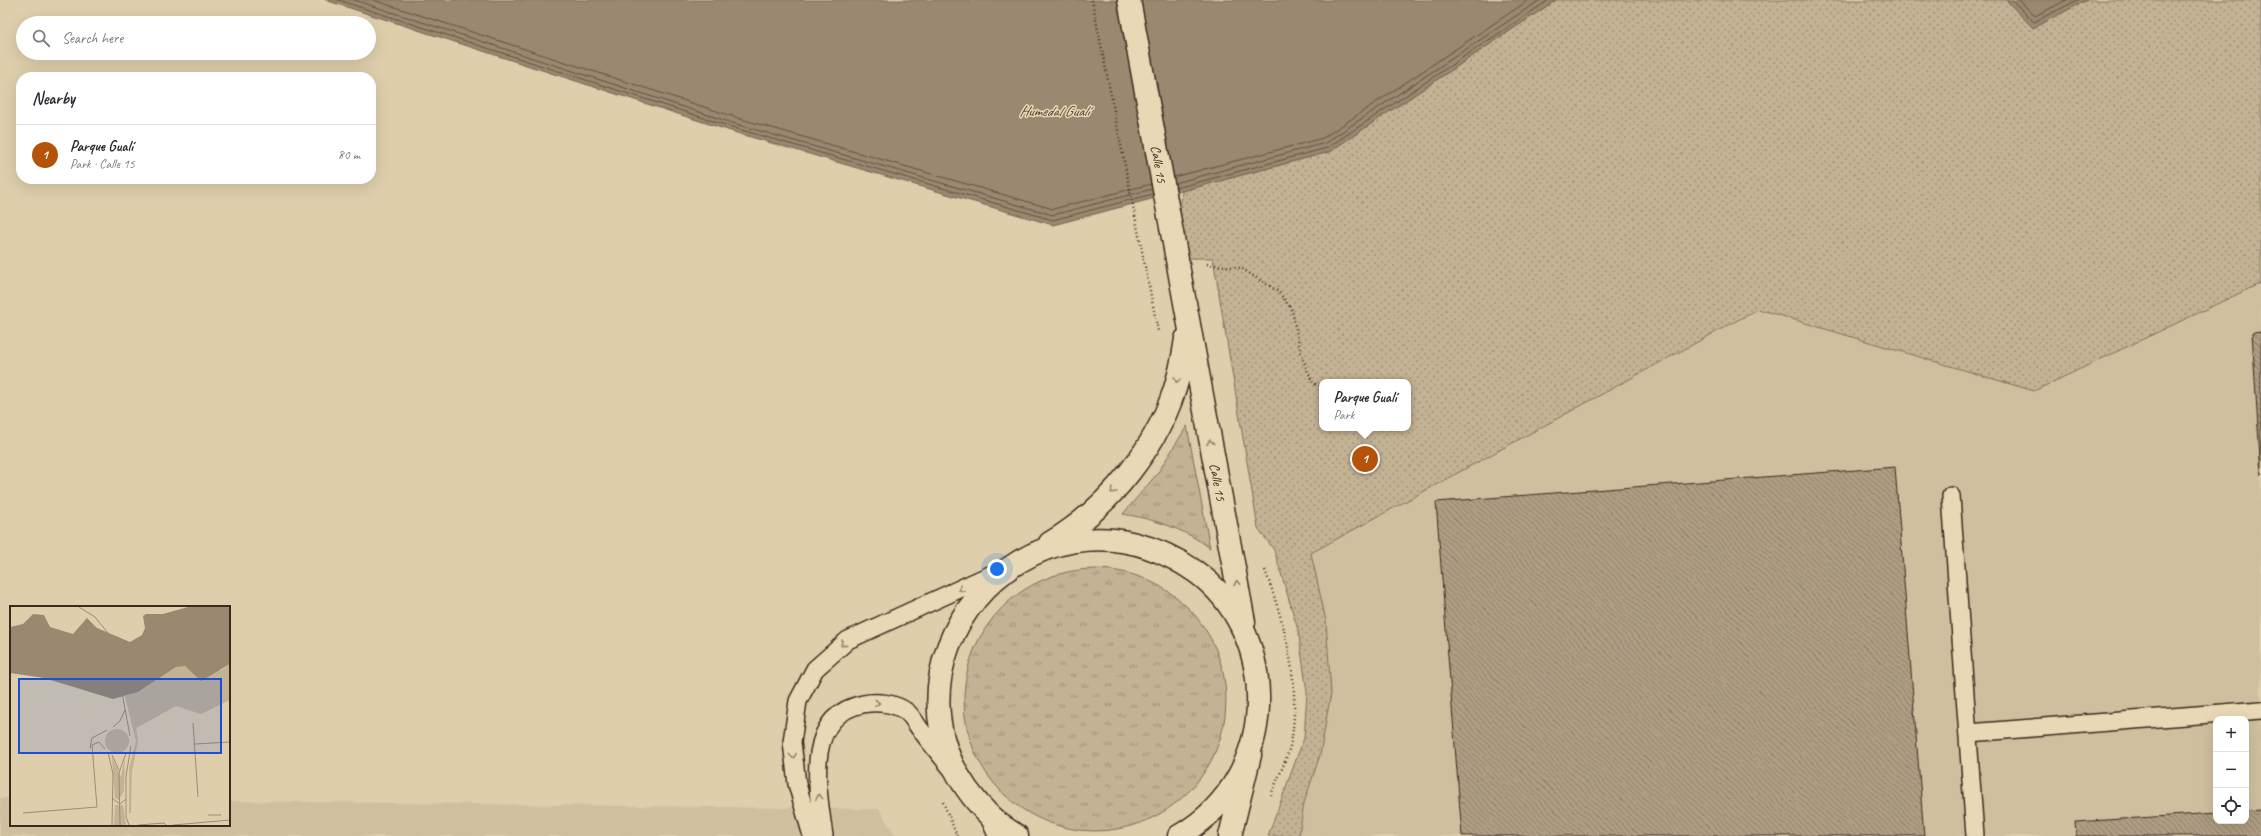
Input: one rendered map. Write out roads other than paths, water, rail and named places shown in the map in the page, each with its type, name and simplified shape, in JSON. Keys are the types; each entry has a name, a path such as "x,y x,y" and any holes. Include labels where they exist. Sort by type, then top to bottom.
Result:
{"street":[{"name":"Calle 15","path":"1129,0 1247,635"},
{"name":"Calle 15","path":"1009,567 1054,541 1096,510 1131,471 1159,427 1178,379 1188,320"},
{"path":"1017,836 996,827 964,784 946,748 939,707 942,666 955,628 963,616 978,594 1009,567 1040,550 1074,541 1109,540 1144,546 1177,559 1206,579 1230,605 1247,635 1258,674 1259,715 1230,836"},
{"path":"1188,833 1228,794 1250,755"}],"lane":[{"path":"1951,496 1975,836"},
{"path":"812,836 797,784 792,742 798,701 815,668 848,640 1009,567"},
{"path":"824,836 818,784 819,746 827,727 841,712 857,705 873,702 891,704 906,712 964,784"},
{"path":"1968,733 2261,710"}],"water":[{"name":"Humedal Gualí","path":"325,0 1556,0 1329,152 1053,225 737,133"},
{"path":"2006,0 2087,0 2033,28"}],"place":[{"name":"Parque Gualí","path":"1365,459"}]}
